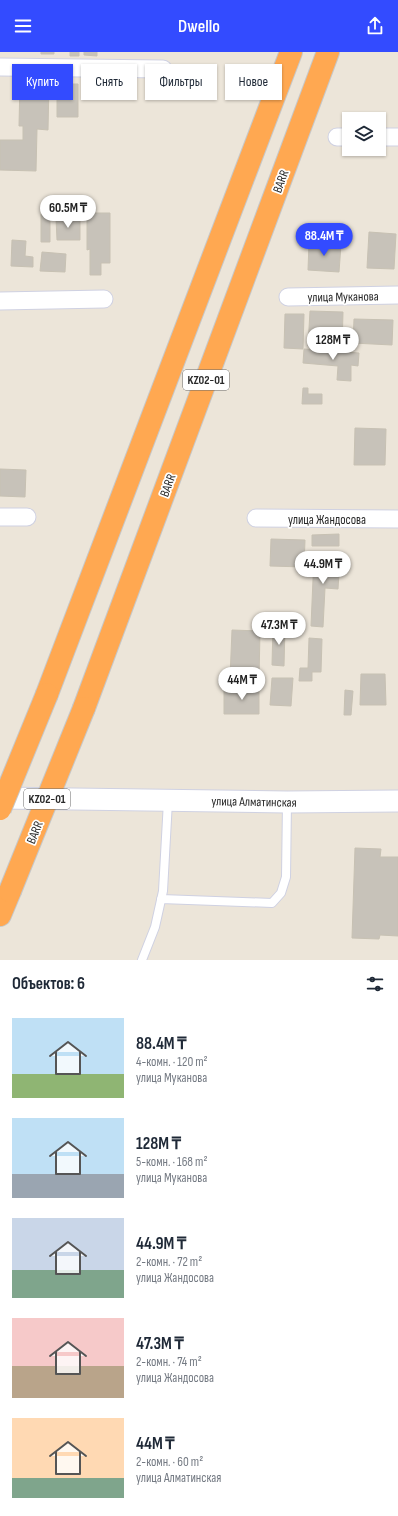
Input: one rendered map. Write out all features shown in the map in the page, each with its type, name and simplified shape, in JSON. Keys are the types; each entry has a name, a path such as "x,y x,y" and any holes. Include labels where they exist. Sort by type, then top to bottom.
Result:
{"highway":[{"name":"KZ02-01","path":"0,809 47,694 291,52"},
{"name":"BARR","path":"0,915 84,708 328,52"}],"street":[{"path":"0,67 145,68"},
{"path":"386,137 398,137"},
{"name":"улица Муканова","path":"288,297 398,295"},
{"path":"0,301 104,299"},
{"path":"0,517 27,517"},
{"name":"улица Жандосова","path":"256,518 398,519"},
{"name":"улица Алматинская","path":"0,798 287,802 398,801"}],"lane":[{"path":"142,960 155,927 163,891 168,800"},
{"path":"161,900 272,903 282,893 286,877 287,802"}],"building":[{"path":"41,52 54,52 54,54 41,54"},
{"path":"70,52 79,52 79,56 70,56"},
{"path":"84,52 97,52 97,56 84,55"},
{"path":"73,84 78,84 78,117 57,117 57,100 73,100"},
{"path":"20,100 49,100 48,130 37,129 36,171 0,170 0,140 23,140 23,126 19,126"},
{"path":"87,213 110,213 110,263 101,263 101,275 90,275 90,249 87,250"},
{"path":"41,214 50,214 50,242 41,242"},
{"path":"80,217 80,240 57,240 56,218"},
{"path":"369,232 396,234 394,269 367,268"},
{"path":"12,240 26,241 25,256 33,257 33,267 11,266"},
{"path":"309,243 341,245 339,272 308,270"},
{"path":"42,252 66,254 65,272 40,271"},
{"path":"310,311 343,312 342,348 308,346"},
{"path":"285,314 304,314 303,349 284,348"},
{"path":"354,319 393,320 392,345 353,343"},
{"path":"304,349 359,353 358,366 351,365 351,381 337,380 338,366 303,363"},
{"path":"303,388 308,388 308,394 322,394 322,404 302,404"},
{"path":"355,428 386,429 385,465 354,465"},
{"path":"0,469 26,470 25,497 0,496"},
{"path":"339,534 339,546 312,546 312,535"},
{"path":"271,539 305,540 304,567 270,566"},
{"path":"314,556 340,558 338,589 325,588 323,627 311,626"},
{"path":"273,627 285,627 284,666 272,665"},
{"path":"232,630 260,631 259,679 230,678"},
{"path":"309,638 322,639 321,672 312,672 312,681 299,681 300,668 308,668"},
{"path":"361,674 385,674 386,705 360,705"},
{"path":"272,678 293,678 291,706 270,705"},
{"path":"224,688 259,688 259,714 224,714"},
{"path":"345,690 353,691 351,715 344,715"},
{"path":"355,848 381,849 380,857 398,857 398,936 380,935 379,939 352,938"}]}
